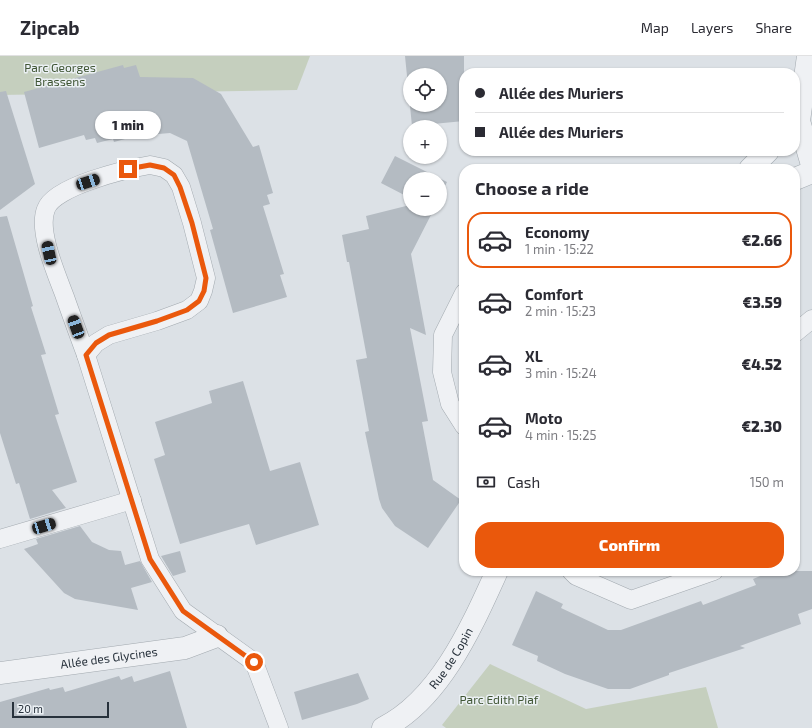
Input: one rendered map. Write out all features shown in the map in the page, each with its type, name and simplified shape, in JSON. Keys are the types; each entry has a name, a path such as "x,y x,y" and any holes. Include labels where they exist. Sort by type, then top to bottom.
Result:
{"street":[{"path":"808,56 802,122 812,165"},
{"path":"755,164 763,156"},
{"path":"800,177 812,172"},
{"name":"Rue de Copin","path":"383,728 396,721 429,692 451,663 494,576"},
{"name":"Allée des Glycines","path":"0,674 186,648 217,636"}],"lane":[{"path":"86,355 96,343 109,335 157,321 187,310 199,301 204,291 206,278 192,223 180,187 174,175 164,168 150,165 128,169 74,186 54,198 46,208 43,225 49,253 86,355 150,559 183,611 254,662 278,728"},
{"path":"459,303 443,335 442,372 450,404 459,418"},
{"path":"800,329 812,319"},
{"path":"0,539 132,500"},
{"path":"576,576 631,600 700,576"}],"green space":[{"name":"Parc Georges Brassens","path":"0,56 310,56 297,90 0,95"},
{"name":"Parc Edith Piaf","path":"490,664 586,709 706,687 718,728 446,728 442,725"}],"building":[{"path":"405,56 464,56 464,68 459,68 459,121 447,123 447,120 411,120 411,112 447,112 447,68 406,68"},
{"path":"123,65 124,68 136,65 140,77 193,78 221,94 253,147 259,145 273,193 267,195 270,204 263,206 284,274 280,275 287,297 233,313 210,230 213,229 187,141 170,133 136,136 114,142 113,139 97,143 95,138 86,140 84,135 39,148 24,92"},
{"path":"6,91 35,184 0,210 0,92"},
{"path":"395,156 403,160 403,164 411,164 427,172 403,172 403,194 381,183"},
{"path":"403,207 403,216 430,216 411,254 426,335 410,328 428,421 422,422 433,480 459,499 459,503 428,548 395,526 382,508 365,432 369,431 356,360 367,358 349,262 347,262 342,235 369,229 366,216"},
{"path":"7,216 33,306 31,307 46,354 41,355 59,414 55,415 77,482 52,490 66,508 30,519 19,483 16,484 0,433 0,217"},
{"path":"243,381 270,471 300,462 319,525 256,545 249,524 180,544 154,459 165,455 155,422 212,403 209,391"},
{"path":"80,526 92,542 109,550 121,551 125,565 140,561 152,582 131,588 138,610 75,599 64,593 24,549 38,544 36,539"},
{"path":"180,551 186,572 173,576 161,556"},
{"path":"800,571 812,571 812,609 798,614 801,624 740,646 745,648 669,673 669,675 630,689 608,689 565,674 537,661 538,656 512,645 536,591 563,604 561,608 608,630 621,630 701,601 703,605 756,585 753,579 760,576 800,576"},
{"path":"170,671 187,728 0,728 0,702 49,688 50,690 63,687 65,692 119,676 121,680 132,676 134,682"},
{"path":"358,673 369,699 302,720 294,692"}],"route":[{"path":"128,169 150,165 164,168 174,175 180,187 192,223 206,278 204,291 199,301 187,310 157,321 109,335 96,343 86,355 150,559 183,611 254,662"}]}
